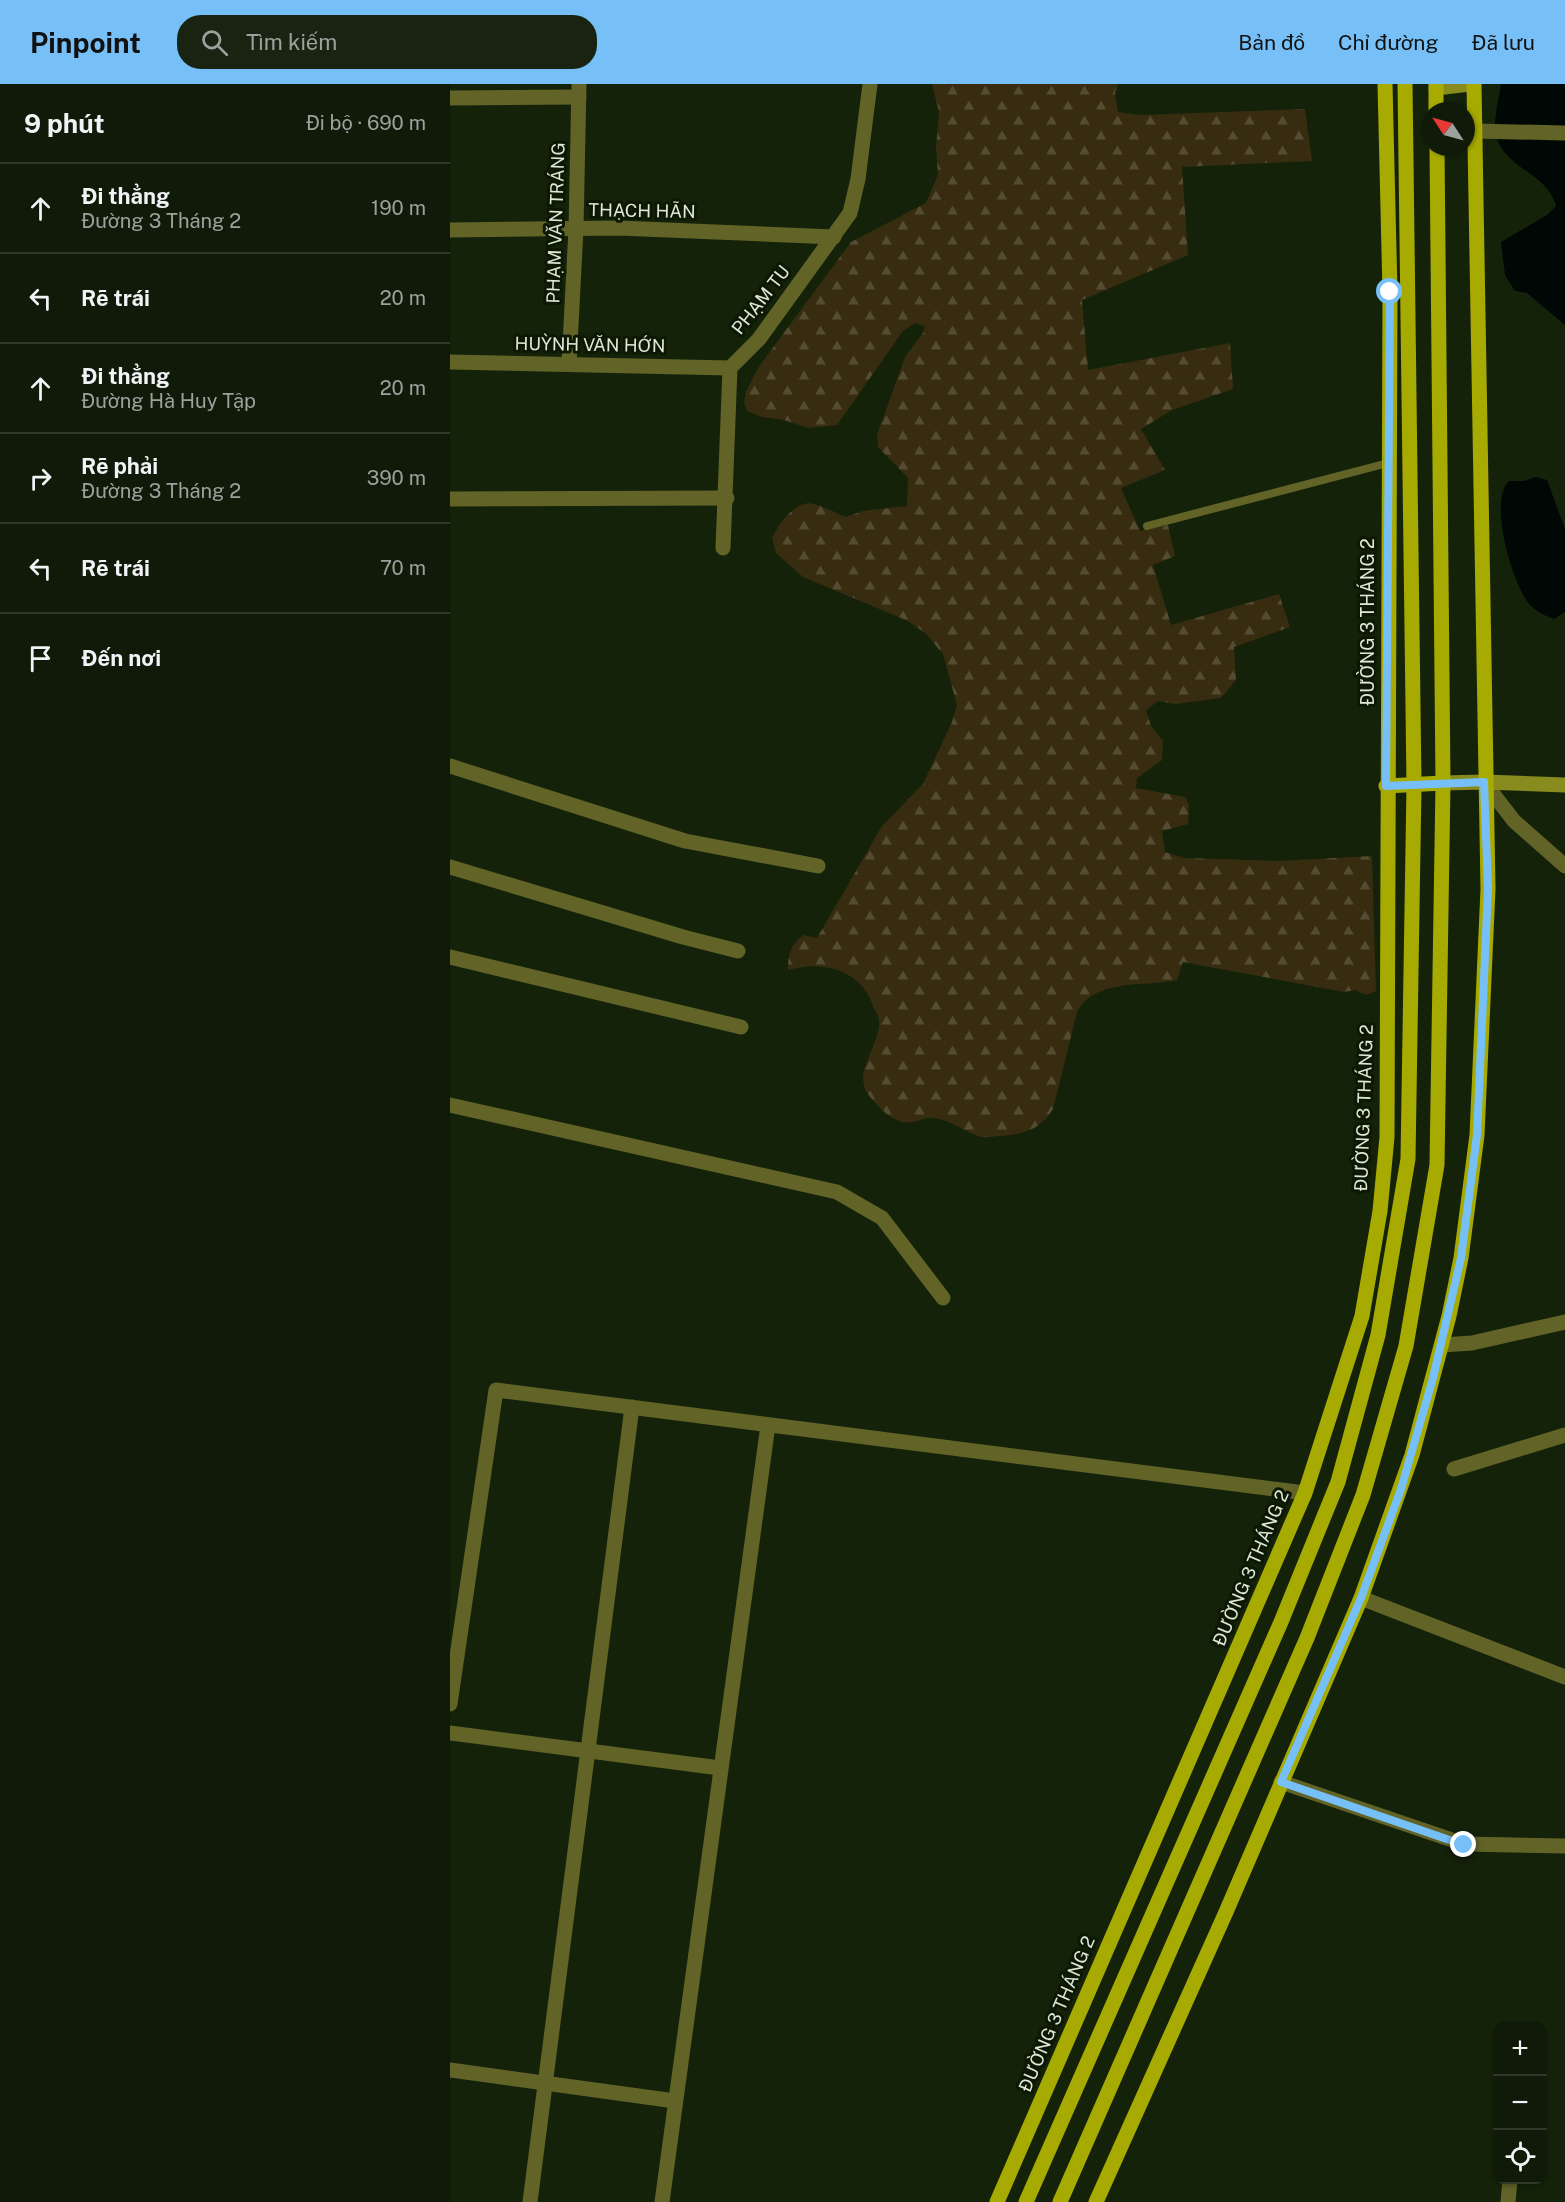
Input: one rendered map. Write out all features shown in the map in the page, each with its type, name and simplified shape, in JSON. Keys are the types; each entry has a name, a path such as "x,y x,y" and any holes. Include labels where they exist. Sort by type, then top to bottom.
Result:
{"main road":[{"name":"ĐƯỜNG 3 THÁNG 2","path":"997,2202 1305,1493 1362,1316 1380,1211 1386,1137 1390,292 1385,84"},
{"path":"1026,2202 1281,1622 1338,1482 1372,1357 1408,1159 1414,785 1405,84"},
{"path":"1472,84 1473,102"},
{"path":"1436,86 1436,102"},
{"path":"1096,2202 1226,1912 1361,1598 1408,1467 1442,1344 1461,1258 1477,1135 1488,889 1484,782 1475,131"},
{"path":"1060,2202 1307,1638 1363,1495 1406,1346 1437,1165 1443,783 1437,156"},
{"path":"1386,786 1443,783"}],"street":[{"name":"PHẠM TU","path":"730,368 759,339 850,213 858,179 870,84"},
{"path":"1436,86 1472,84"},
{"path":"450,98 579,90"},
{"name":"PHẠM VĂN TRÁNG","path":"569,364 576,229 579,90"},
{"path":"1475,131 1565,133"},
{"name":"THẠCH HÃN","path":"450,230 619,228 834,237"},
{"name":"HUỲNH VĂN HỚN","path":"450,362 730,368"},
{"path":"723,548 727,498 730,368"},
{"path":"450,499 727,498"},
{"path":"450,766 685,841 818,866"},
{"path":"1484,782 1514,821 1565,866"},
{"path":"1443,783 1565,785"},
{"path":"450,867 683,938 738,951"},
{"path":"450,957 741,1027"},
{"path":"450,1105 837,1192 882,1218 943,1298"},
{"path":"1442,1344 1472,1343 1565,1322"},
{"path":"450,1704 496,1390 1305,1493"},
{"path":"530,2202 632,1407"},
{"path":"662,2202 768,1425"},
{"path":"1454,1469 1565,1435"},
{"path":"1361,1598 1565,1677"},
{"path":"450,1733 720,1768"},
{"path":"1281,1782 1464,1845 1565,1846"},
{"path":"450,2070 675,2101"},
{"path":"1508,2202 1510,2184"}],"lane":[{"path":"1148,526 1388,463"}],"green space":[{"path":"932,84 1118,84 1115,93 1118,112 1141,115 1305,109 1312,161 1182,167 1188,255 1082,300 1088,370 1230,343 1233,389 1172,410 1141,429 1165,470 1121,488 1140,531 1168,525 1175,556 1153,565 1171,625 1279,594 1290,627 1234,647 1236,680 1221,698 1176,704 1158,701 1146,710 1151,726 1163,741 1162,760 1137,778 1136,788 1185,797 1189,805 1188,824 1162,831 1165,852 1184,858 1279,861 1372,856 1376,991 1366,995 1355,990 1344,992 1183,962 1177,980 1108,989 1085,1001 1077,1012 1053,1109 1048,1116 1037,1126 1024,1132 985,1137 975,1135 940,1119 928,1118 905,1122 887,1114 872,1099 864,1086 865,1069 878,1033 879,1022 866,991 849,975 838,970 814,966 788,970 791,950 796,943 803,935 817,938 882,826 923,784 952,722 957,705 943,654 925,633 908,621 803,577 776,553 772,538 788,514 807,503 818,505 846,517 863,511 907,506 908,478 878,447 877,435 905,357 923,333 925,326 915,323 903,331 837,425 808,428 784,420 762,417 747,411 744,403 746,392 758,368 851,242 926,203 938,175 936,148 939,112"}],"shaded area":[{"path":"1501,84 1565,84 1565,325 1527,293 1515,291 1505,275 1501,242 1547,215 1556,206 1551,194 1543,184 1512,160 1498,140 1495,121"},
{"path":"1536,477 1547,480 1565,529 1565,612 1554,619 1543,614 1527,601 1515,576 1504,541 1501,505 1503,491 1509,481 1524,481"}],"route":[{"path":"1390,292 1386,786 1484,782 1488,889 1477,1135 1461,1258 1449,1316 1412,1455 1361,1598 1281,1782 1464,1845"}]}
